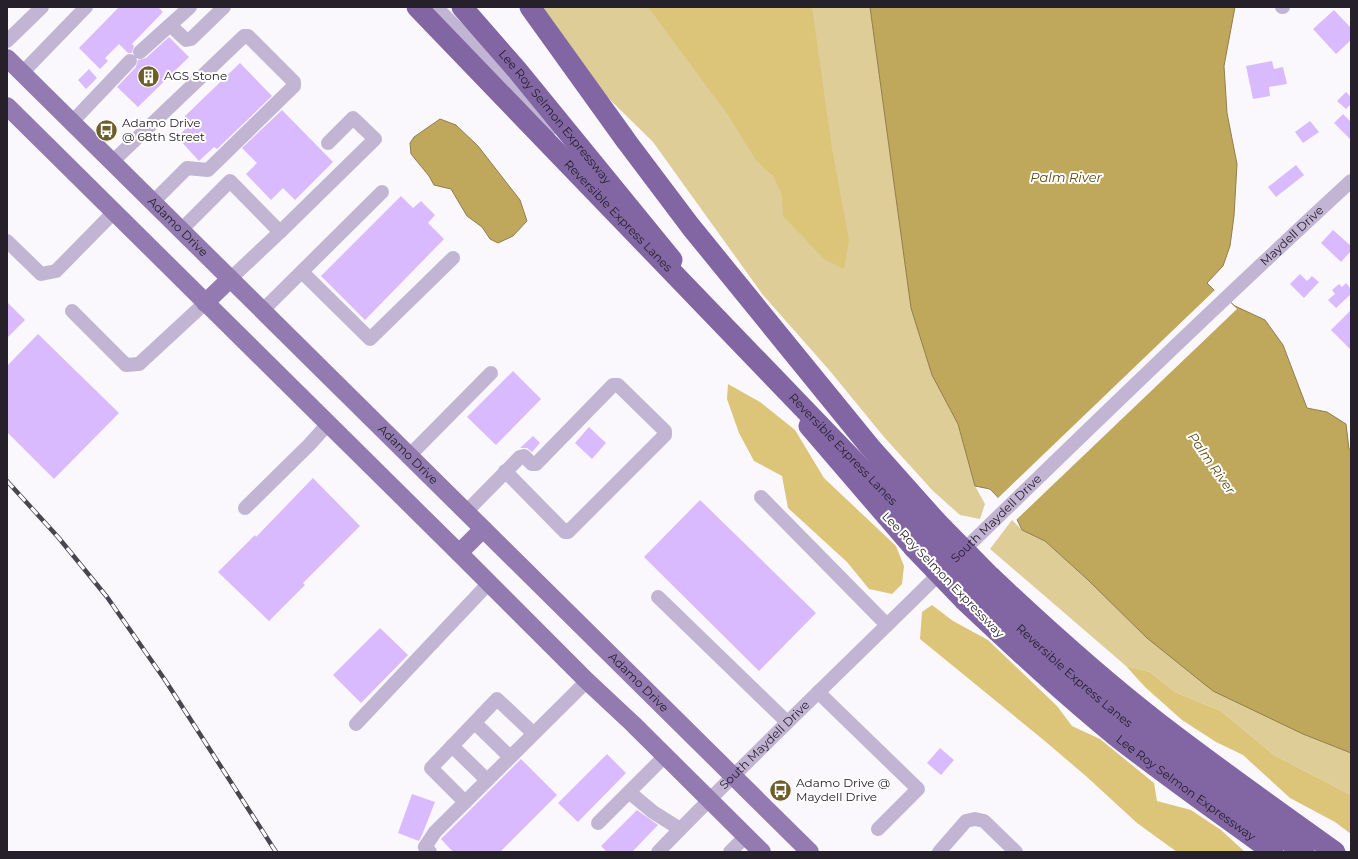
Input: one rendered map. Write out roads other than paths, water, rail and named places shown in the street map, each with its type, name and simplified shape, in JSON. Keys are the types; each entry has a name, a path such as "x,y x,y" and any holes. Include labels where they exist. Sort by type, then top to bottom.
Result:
{"highway":[{"name":"Reversible Express Lanes","path":"417,7 938,548 1017,627 1137,730 1304,852"},
{"name":"Lee Roy Selmon Expressway","path":"462,7 517,70 830,452 914,548 964,600 1039,671 1163,772 1273,852"},
{"path":"530,7 627,142 696,233 870,447 936,521 1043,626 1144,712 1335,852"}],"main road":[{"name":"Adamo Drive","path":"7,58 810,852"},
{"path":"7,106 490,583 587,681 762,852"},
{"path":"206,303 230,279"},
{"path":"459,553 483,529"}],"street":[{"path":"7,41 42,7"},
{"path":"22,73 86,7"},
{"path":"72,122 135,56 190,7"},
{"path":"170,25 186,40 191,38 224,7"},
{"path":"436,7 508,80 587,167 621,198"},
{"path":"112,162 244,36 248,36 294,82 294,86 208,170 187,168 152,202"},
{"path":"230,279 375,139 353,118 328,143"},
{"name":"Maydell Drive","path":"1233,290 1351,181"},
{"path":"181,230 230,182 280,232"},
{"path":"262,311 382,192"},
{"path":"7,241 42,274 56,271 114,212"},
{"path":"302,272 370,339 453,258"},
{"name":"South Maydell Drive","path":"658,852 787,722 1233,290"},
{"path":"72,311 126,365 139,364 206,303"},
{"path":"409,456 491,372"},
{"path":"466,512 505,471 522,456 524,456 532,464 536,464 613,385 618,385 665,431 665,436 568,532 565,532 505,471"},
{"path":"245,508 328,424"},
{"path":"761,497 887,625"},
{"path":"356,724 490,583"},
{"path":"658,597 787,722"},
{"path":"426,850 435,832 587,681"},
{"path":"818,692 918,789 878,830"},
{"path":"465,802 431,768 497,699 533,734"},
{"path":"475,722 510,757"},
{"path":"452,746 487,780"},
{"path":"598,823 665,756"},
{"path":"629,792 653,812 680,829"},
{"path":"939,852 966,821 976,819 984,821 1016,852"},
{"path":"730,852 746,836"}],"water":[{"name":"Palm River","path":"870,7 1235,7 1224,66 1227,113 1237,164 1234,216 1230,246 1223,266 1207,283 1226,302 1228,300 1235,306 1265,320 1283,345 1307,408 1327,412 1346,424 1349,449 1351,450 1351,753 1303,734 1213,691 1147,638 1087,579 1045,541 1022,530 1012,509 1010,510 990,489 975,486 958,424 932,375 911,308"},
{"path":"440,119 456,125 478,146 520,200 527,221 513,236 498,243 490,239 482,227 467,216 451,189 434,185 429,176 411,154 410,143 414,137"}],"railway":[{"path":"7,481 58,537 107,597 165,680 276,852"}],"place":[{"name":"AGS Stone","path":"148,76"},
{"name":"Adamo Drive @ 68th Street","path":"106,130"},
{"name":"Adamo Drive @ Maydell Drive","path":"780,790"}]}
